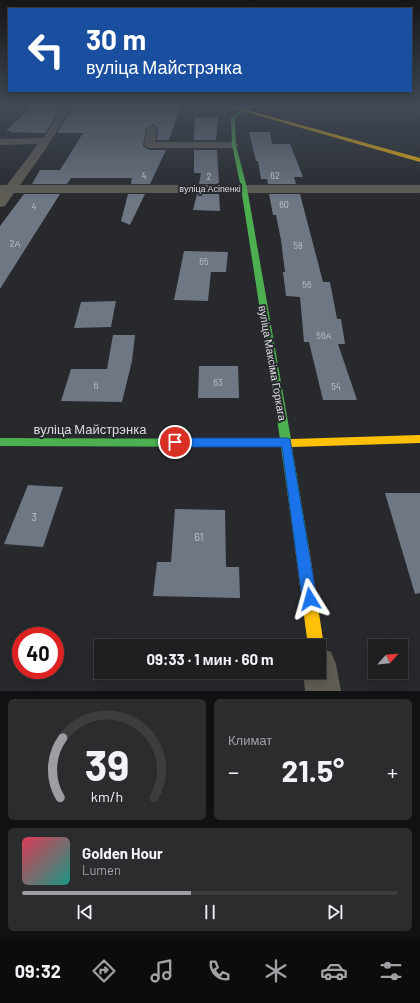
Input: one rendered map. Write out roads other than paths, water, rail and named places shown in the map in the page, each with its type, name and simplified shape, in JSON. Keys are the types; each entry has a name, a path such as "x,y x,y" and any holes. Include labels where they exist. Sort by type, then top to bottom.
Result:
{"street":[{"path":"0,203 5,189 48,137"},
{"path":"150,137 149,145 234,145"},
{"name":"вуліца Максіма Горкага","path":"234,137 234,145 244,188 286,442 315,639"},
{"path":"339,137 420,160"},
{"path":"0,142 45,141"},
{"name":"вуліца Асіпенкі","path":"5,189 420,189"},
{"name":"вуліца Майстрэнка","path":"0,442 286,442 420,439"},
{"path":"321,679 323,691"}]}
